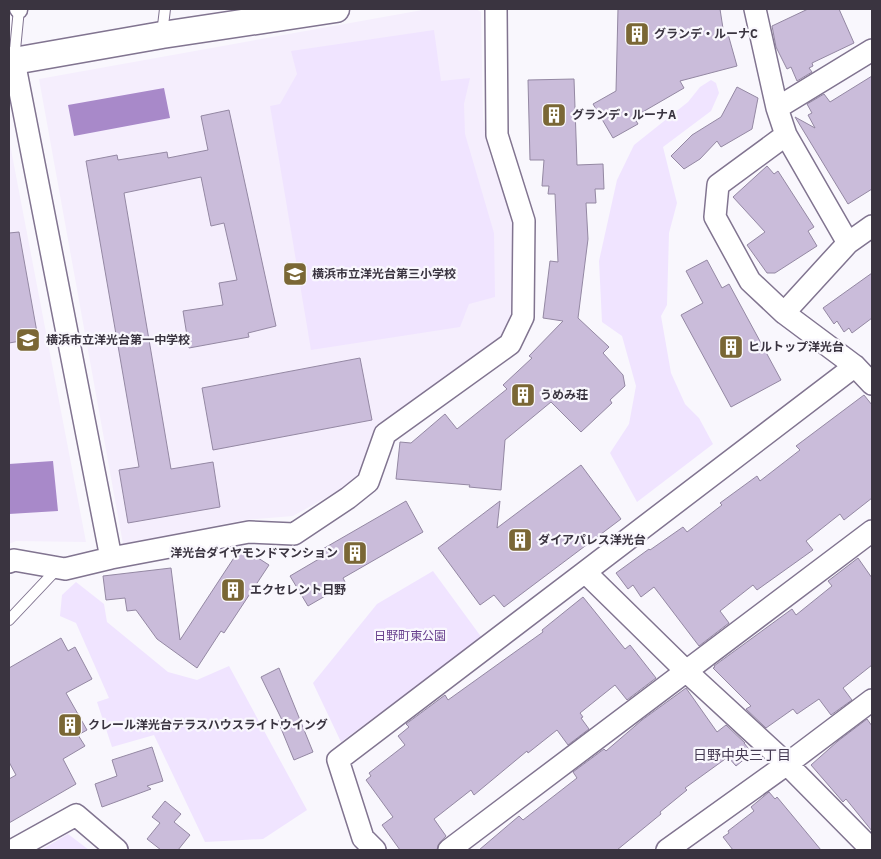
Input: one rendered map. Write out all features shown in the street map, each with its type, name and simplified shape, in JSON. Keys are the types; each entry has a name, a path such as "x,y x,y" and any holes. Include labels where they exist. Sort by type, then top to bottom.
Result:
{"street":[{"path":"111,558 11,61 303,11 336,9"},
{"path":"9,562 14,560 65,569 111,558 250,532 294,534 348,498 368,482 385,434 510,344 522,317 524,221 497,135 496,9"},
{"path":"755,9 777,108 786,135 848,243"},
{"path":"777,108 872,50"},
{"path":"786,135 718,185 714,217 750,281 784,313 855,366 872,384"},
{"path":"784,313 848,243 872,226"},
{"path":"374,850 363,838 338,760 855,366"},
{"path":"449,850 872,531"},
{"path":"585,572 686,671 787,764 872,850"},
{"path":"667,850 872,700"},
{"path":"13,850 76,815 117,850"}],"lane":[{"path":"11,61 19,9"},
{"path":"162,35 165,9"},
{"path":"9,620 58,568"}],"shaded area":[{"name":"横浜市立洋光台第三小学校","path":"428,9 476,9 481,12 483,117 490,155 516,226 513,322 499,342 453,375 376,425 361,478 293,516 245,520 123,544 39,79"},
{"path":"164,88 170,118 74,136 68,105"},
{"name":"横浜市立洋光台第一中学校","path":"9,139 86,542 16,541 9,544"},
{"path":"53,461 58,511 9,514 9,464"}],"green space":[{"path":"434,30 441,81 470,78 464,104 465,134 494,233 495,297 469,304 460,327 311,350 270,106 280,104 297,74 291,51"},
{"path":"711,80 716,83 719,93 711,111 663,147 677,203 669,233 667,305 661,316 671,373 685,404 699,418 713,444 637,502 610,453 629,424 636,386 622,336 602,322 599,261 617,180 634,145 688,102 700,87"},
{"name":"日野町東公園","path":"433,571 482,638 341,742 313,683 377,604"},
{"path":"76,582 104,604 107,622 168,672 197,680 229,666 307,810 263,839 205,842 154,735 112,747 97,702 109,698 76,623 60,616 62,595"},
{"path":"68,834 89,850 41,850"}],"building":[{"path":"618,9 720,9 724,35 728,34 737,66 680,81 684,88 634,117 638,124 613,138 593,104 616,91"},
{"path":"808,9 839,9 854,43 812,63 813,66 809,68 812,72 797,81 791,67 787,69 776,47 772,26"},
{"path":"872,76 872,189 848,204 795,117 815,128 808,115 812,113 807,104 824,94 830,102"},
{"path":"574,79 577,165 603,164 604,189 595,189 596,203 586,203 588,239 578,318 609,347 603,353 623,375 625,386 610,400 612,403 581,432 551,402 505,440 501,490 469,487 470,485 396,479 400,442 411,443 445,414 457,429 507,389 503,385 532,358 529,356 563,321 543,318 550,261 558,262 555,194 548,194 549,186 542,186 544,160 530,160 528,80"},
{"path":"737,87 758,98 752,129 721,147 717,141 700,159 684,169 671,156 692,135 721,117"},
{"path":"229,110 276,326 248,333 249,337 189,348 183,311 223,305 219,283 237,280 224,223 211,226 201,177 124,193 171,469 213,462 220,507 128,523 119,470 139,467 86,161 117,155 118,160 167,152 168,158 208,150 201,116"},
{"path":"767,166 774,174 778,171 814,227 808,231 817,246 775,273 767,273 747,245 765,232 733,197"},
{"path":"19,232 38,338 9,343 9,233"},
{"name":"ヒルトップ洋光台","path":"707,260 722,288 729,284 781,380 731,407 681,315 703,303 686,271"},
{"path":"872,273 872,318 852,333 849,328 844,332 837,321 834,324 823,308"},
{"path":"360,358 372,420 213,450 202,388"},
{"path":"864,395 872,405 872,498 844,520 840,514 806,541 813,550 757,590 753,585 720,611 729,623 699,646 654,587 641,597 633,585 628,589 616,573 683,527 687,532 722,505 720,503 757,476 760,481 800,450 796,446"},
{"name":"ダイアパレス洋光台","path":"581,465 621,519 504,607 494,595 480,605 438,548 500,501 497,528"},
{"name":"洋光台ダイヤモンドマンション","path":"406,501 423,532 343,578 346,584 308,606 290,576 324,556 321,550"},
{"path":"241,547 269,565 224,633 221,631 197,668 157,639 136,610 127,611 125,598 106,600 103,576 171,568 180,640"},
{"path":"858,558 872,578 872,665 843,688 852,700 831,715 819,699 797,714 793,709 766,728 746,709 751,706 713,668 714,666 792,609 796,615 832,586 828,581"},
{"path":"583,597 625,649 630,645 656,678 627,700 615,685 580,713 583,717 581,718 589,729 568,745 557,730 528,753 527,751 474,795 471,790 434,819 446,836 438,845 437,850 400,850 382,825 393,817 366,780 371,776 369,773 405,745 398,736 409,727 406,724 445,695 448,700 543,632 542,630"},
{"name":"クレール洋光台テラスハウスライトウイング","path":"61,638 68,651 75,647 92,679 66,693 87,730 78,735 85,746 63,759 76,784 9,823 9,779 16,775 9,762 9,668"},
{"path":"279,668 313,752 294,760 278,721 282,720 261,677"},
{"path":"686,688 717,732 726,725 745,743 752,753 736,766 728,757 685,788 687,790 660,812 661,814 617,850 479,850 519,816 523,820 577,778 573,772 604,749 606,751 642,720"},
{"path":"867,719 872,726 872,831 846,799 843,802 811,765"},
{"path":"152,747 163,781 147,786 151,789 102,807 95,784 117,776 112,760"},
{"path":"769,792 775,799 777,797 821,850 733,850 723,837 754,811 751,807"},
{"path":"165,801 181,814 174,822 190,835 178,850 161,850 147,839 160,823 152,817"}],"place":[{"name":"グランデ・ルーナC","path":"637,34"},
{"name":"グランデ・ルーナA","path":"554,115"},
{"name":"横浜市立洋光台第三小学校","path":"295,274"},
{"name":"横浜市立洋光台第一中学校","path":"28,340"},
{"name":"ヒルトップ洋光台","path":"731,347"},
{"name":"うめみ荘","path":"523,395"},
{"name":"ダイアパレス洋光台","path":"520,540"},
{"name":"洋光台ダイヤモンドマンション","path":"355,553"},
{"name":"エクセレント日野","path":"233,590"},
{"name":"クレール洋光台テラスハウスライトウイング","path":"70,725"}],"district":[{"name":"日野中央三丁目","path":"742,755"}]}
